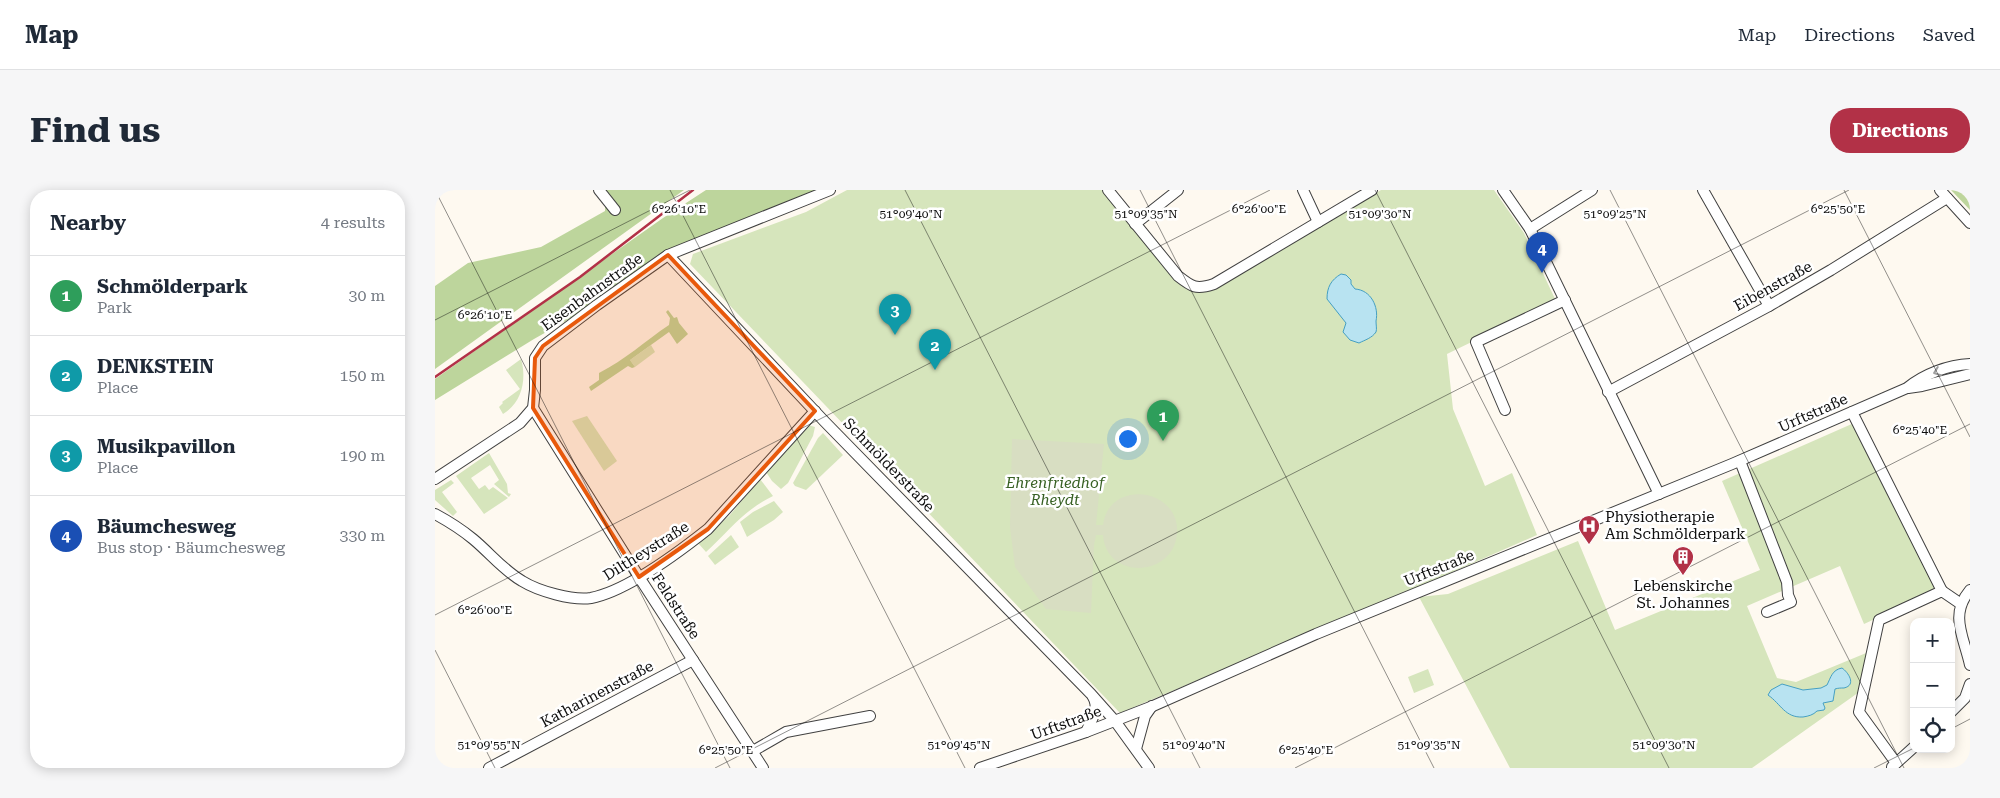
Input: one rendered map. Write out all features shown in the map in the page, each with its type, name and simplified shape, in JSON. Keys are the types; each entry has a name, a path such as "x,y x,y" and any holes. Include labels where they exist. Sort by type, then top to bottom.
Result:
{"street":[{"path":"599,190 615,210"},
{"name":"Eisenbahnstraße","path":"533,408 535,358 543,346 637,276 668,255 830,190"},
{"path":"1107,190 1178,276 1192,287 1214,284 1372,190"},
{"path":"1135,224 1177,190"},
{"path":"1303,190 1318,222"},
{"path":"1503,190 1530,229 1659,494"},
{"path":"1530,229 1593,190"},
{"path":"1703,190 1769,306"},
{"path":"1944,194 1970,223"},
{"name":"Eibenstraße","path":"1609,392 1769,306 1831,270 1944,194"},
{"name":"Schmölderstraße","path":"668,255 815,411 1091,694 1115,721 1149,768"},
{"path":"1505,410 1475,342 1565,300"},
{"name":"Urftstraße","path":"1907,388 1917,379 1949,367 1970,364"},
{"name":"Urftstraße","path":"980,768 1086,732 1153,706 1316,634 1740,461 1907,388 1970,374"},
{"path":"435,478 520,423 533,408"},
{"name":"Feldstraße","path":"533,408 639,577 763,768"},
{"name":"Diltheystraße","path":"435,514 473,539 499,564 523,582 569,598 590,598 615,591 689,545 708,529 815,411"},
{"path":"1852,412 1943,591 1961,604"},
{"path":"1740,461 1787,582 1788,595 1791,602 1767,612"},
{"path":"1970,590 1961,604 1959,613 1959,627 1970,664"},
{"path":"1910,752 1894,766 1859,712 1879,620 1943,591"},
{"name":"Katharinenstraße","path":"489,768 693,660"},
{"path":"1955,708 1965,698 1970,684"},
{"path":"1086,732 1095,710 1096,702 1091,694"},
{"path":"1136,749 1145,716 1153,706"},
{"path":"753,751 786,732 870,716"}],"highlighted area":[{"path":"668,255 815,411 708,529 639,577 533,408 535,358 543,346"}],"green space":[{"path":"606,190 684,190 435,369 435,286 468,263 541,247 605,211"},
{"path":"706,190 817,190 668,251 578,314 435,400 435,379 663,218"},
{"path":"847,190 1103,190 1193,291 1205,292 1216,288 1381,190 1494,190 1524,233 1556,301 1447,354 1453,409 1485,486 1512,473 1537,535 1120,713 690,264 693,254 806,212"},
{"path":"1951,190 1970,190 1970,210"},
{"path":"668,310 674,318 677,317 679,323 688,334 677,344 669,332 630,360 635,367 628,366 591,391 589,387 599,380 599,373 669,325 670,318 666,312"},
{"path":"651,345 655,352 635,367 630,360"},
{"path":"521,359 523,382 519,397 515,404 503,414 499,407 502,402 520,389 506,370"},
{"path":"587,416 617,461 604,471 572,421"},
{"path":"1854,423 1938,590 1864,624 1840,566 1747,606 1777,678 1796,682 1871,651 1862,690 1752,768 1510,768 1419,597 1448,594 1578,541 1615,630 1760,570 1722,481"},
{"path":"808,425 815,427 813,436 788,483 781,489 766,472"},
{"path":"823,433 843,455 806,490 795,486 793,483 818,438"},
{"name":"Ehrenfriedhof Rheydt","path":"1012,439 1104,444 1096,525 1103,525 1108,510 1118,500 1130,495 1144,495 1157,499 1168,507 1175,518 1177,534 1173,549 1164,559 1153,566 1140,568 1127,566 1115,560 1107,550 1103,535 1096,535 1091,613 1046,609 1015,567 1010,527"},
{"path":"489,453 507,484 508,493 511,494 509,497 494,484 499,480 490,465 471,478 479,489 485,485 489,490 493,487 508,498 484,514 456,476"},
{"path":"760,479 773,496 745,514 706,552 698,543 729,516"},
{"path":"451,480 454,483 442,492 457,512 453,516 435,500 435,490"},
{"path":"774,501 783,512 747,537 740,522 753,512"},
{"path":"731,535 739,547 715,565 708,556"},
{"path":"1428,669 1434,685 1414,693 1408,677"}],"water":[{"path":"1341,274 1346,275 1351,280 1351,284 1355,289 1365,292 1375,305 1377,316 1376,332 1359,343 1350,340 1343,332 1346,323 1327,299 1330,284"},
{"path":"1842,668 1849,675 1850,684 1844,688 1835,689 1833,701 1823,703 1824,710 1817,711 1811,715 1797,717 1787,713 1768,695 1771,690 1782,684 1803,690 1821,688 1827,685 1834,672"}],"railway":[{"path":"435,377 580,277 693,190"}],"place":[{"name":"Bäumchesweg","path":"1542,273"},
{"name":"Musikpavillon","path":"895,335"},
{"name":"DENKSTEIN","path":"935,370"},
{"name":"Schmölderpark","path":"1163,441"},
{"name":"Physiotherapie Am Schmölderpark","path":"1589,545"},
{"name":"Lebenskirche St. Johannes","path":"1683,576"}]}
